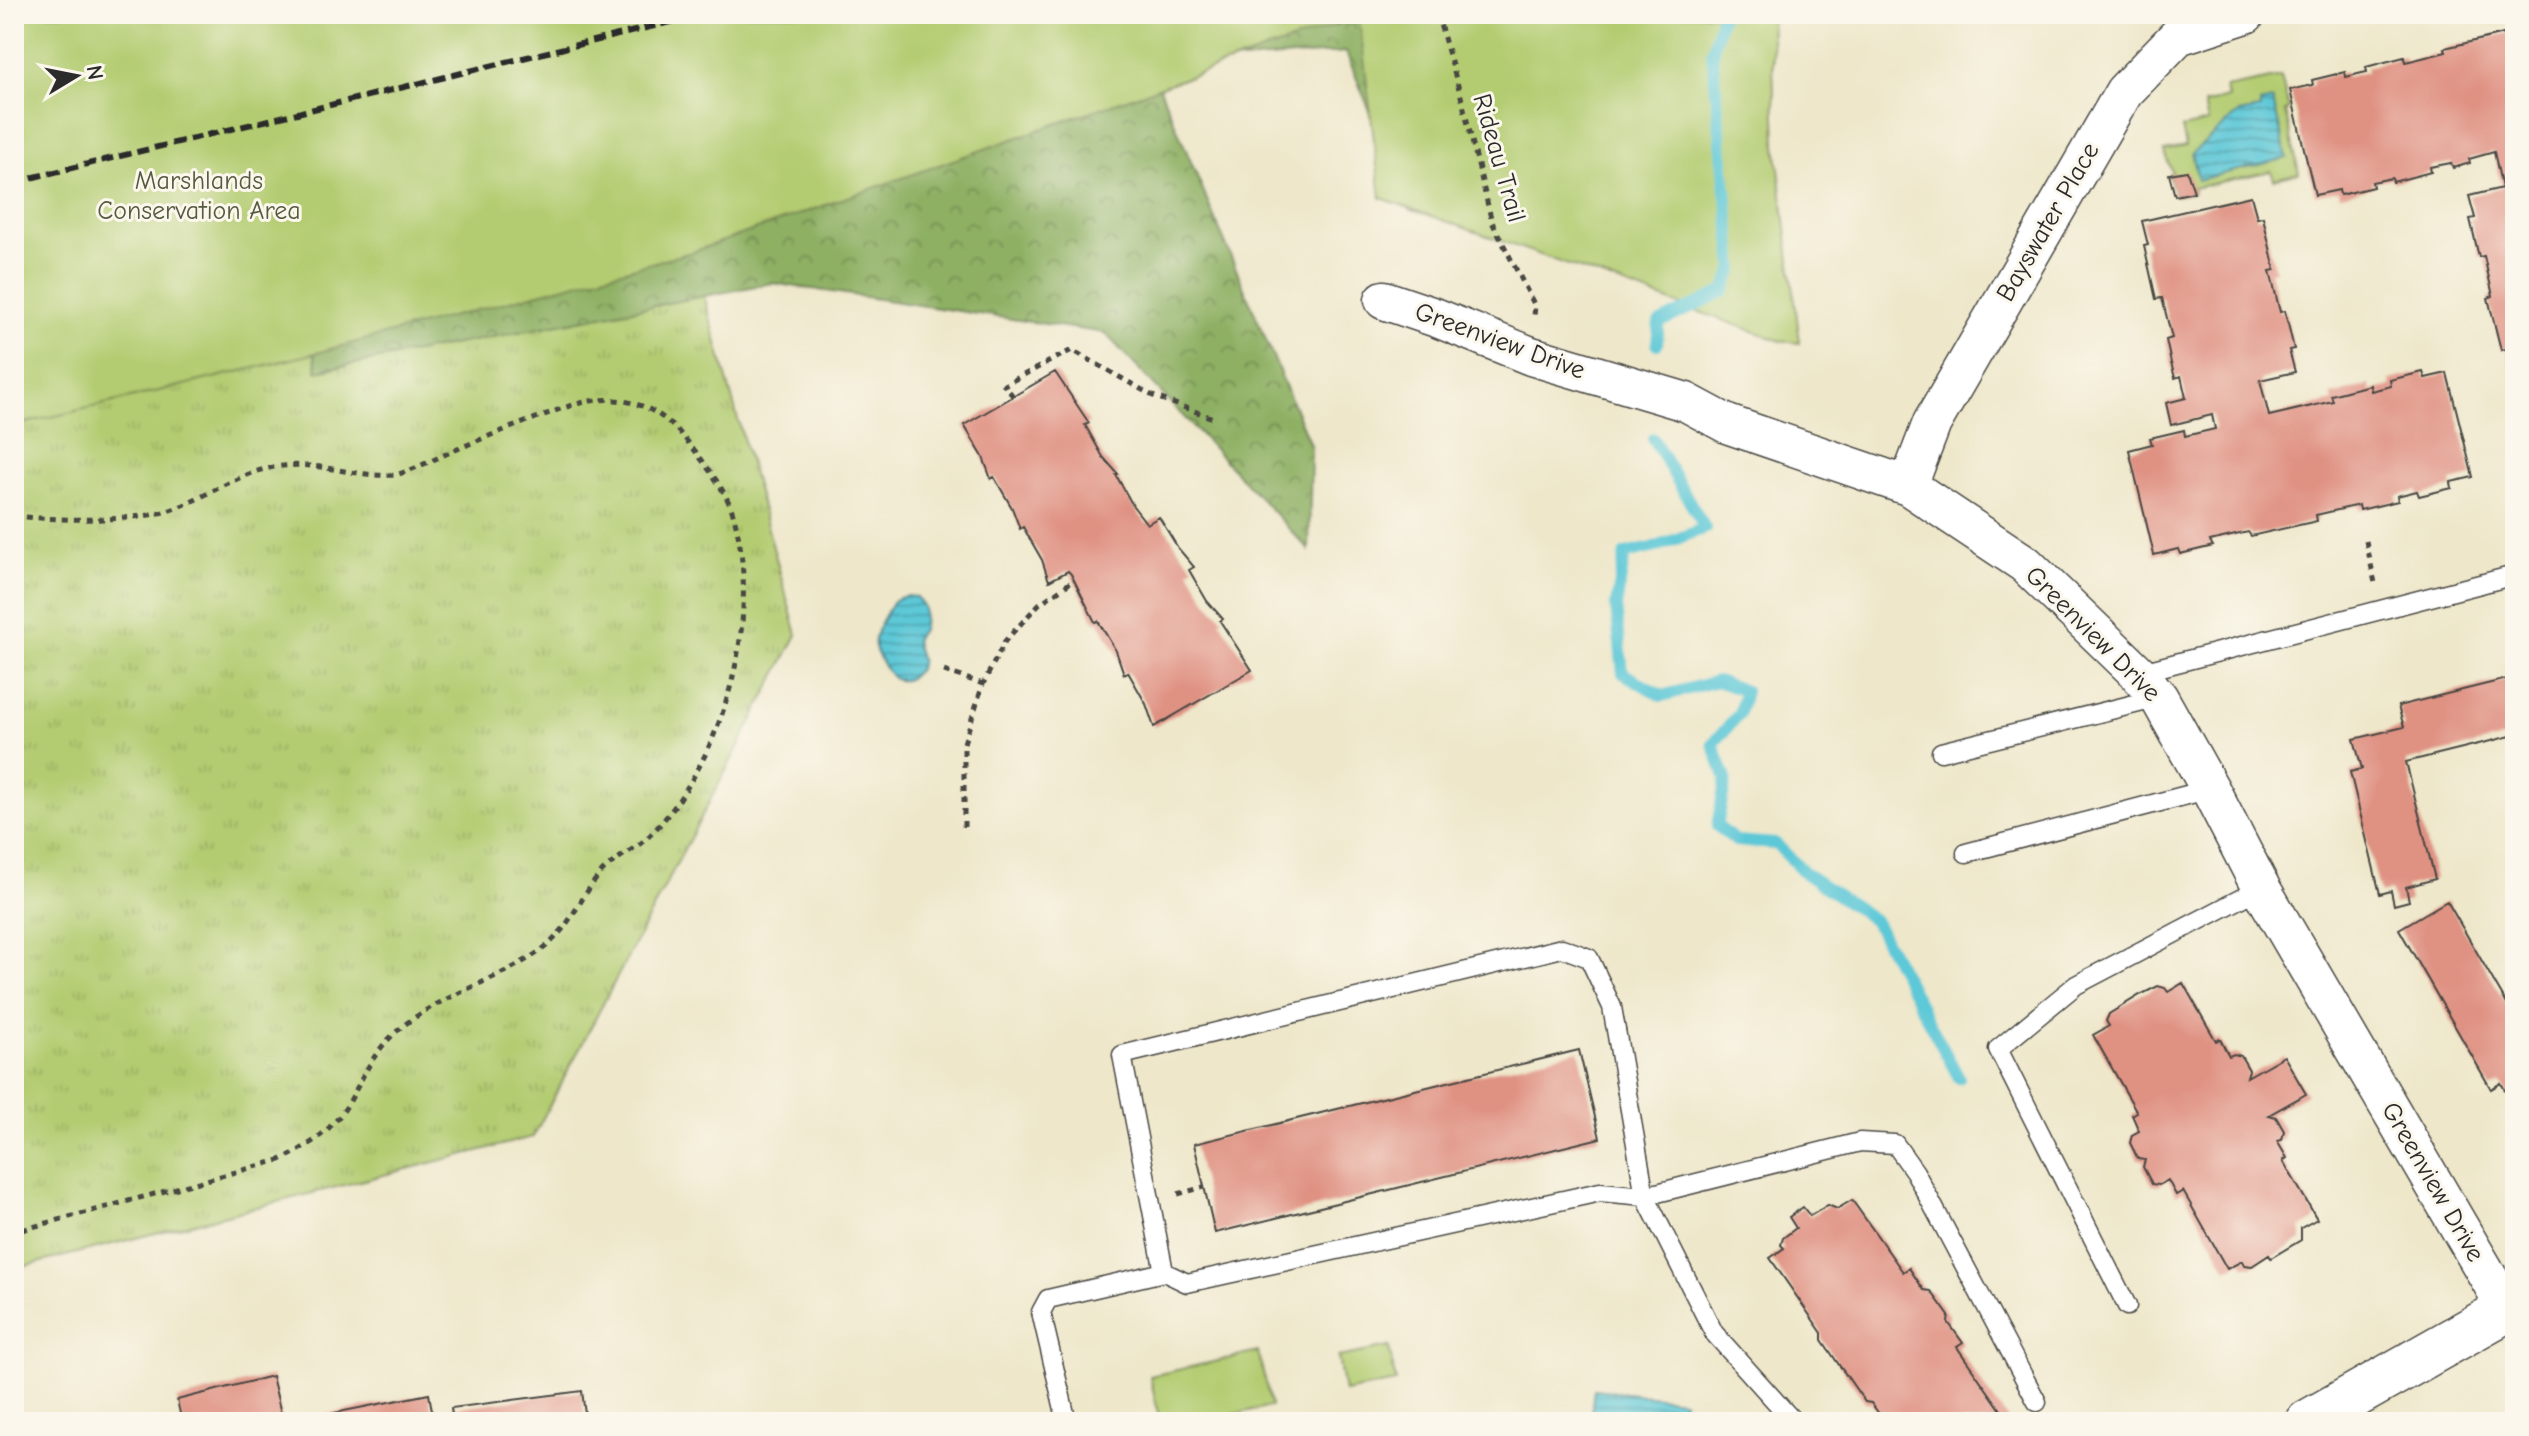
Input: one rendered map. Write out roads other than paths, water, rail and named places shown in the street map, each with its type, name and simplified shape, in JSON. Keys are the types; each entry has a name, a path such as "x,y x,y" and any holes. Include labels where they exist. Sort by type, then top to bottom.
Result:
{"street":[{"name":"Bayswater Place","path":"1908,486 1932,423 2124,92 2178,36 2246,14"},
{"name":"Greenview Drive","path":"1384,300 1531,356 1686,402 1727,424 1908,486 2025,564 2148,685 2210,789 2261,888 2511,1307"},
{"path":"2308,1422 2511,1307"}],"lane":[{"path":"1941,752 2381,610 2515,575"},
{"path":"1966,853 2210,789"},
{"path":"2127,1306 1998,1049 2076,985 2261,888"},
{"path":"1164,1272 1122,1055 1562,948 1589,958 1612,1007 1645,1196 1714,1333 1794,1422"},
{"path":"1067,1422 1041,1312 1048,1299 1164,1272 1187,1283 1600,1192 1645,1196 1860,1142 1895,1144 1915,1172 2037,1402"}],"water":[{"path":"2273,100 2287,158 2198,180 2192,153 2239,113 2260,109 2260,103"},
{"path":"905,596 916,597 924,607 923,628 915,640 919,668 909,678 900,680 886,670 875,641 881,622 894,600"},
{"path":"1594,1389 1683,1400 1681,1422 1590,1422"}],"waterway":[{"path":"1657,344 1659,323 1724,291 1734,268 1712,53 1722,14"},
{"path":"1653,439 1705,528 1656,547 1625,554 1616,606 1623,673 1662,696 1717,681 1745,691 1739,714 1713,744 1726,779 1717,826 1736,841 1776,844 1806,874 1874,920 1959,1078"}],"railway":[{"path":"14,182 704,14"}],"park label":[{"name":"Marshlands Conservation Area","path":"199,196"}]}
